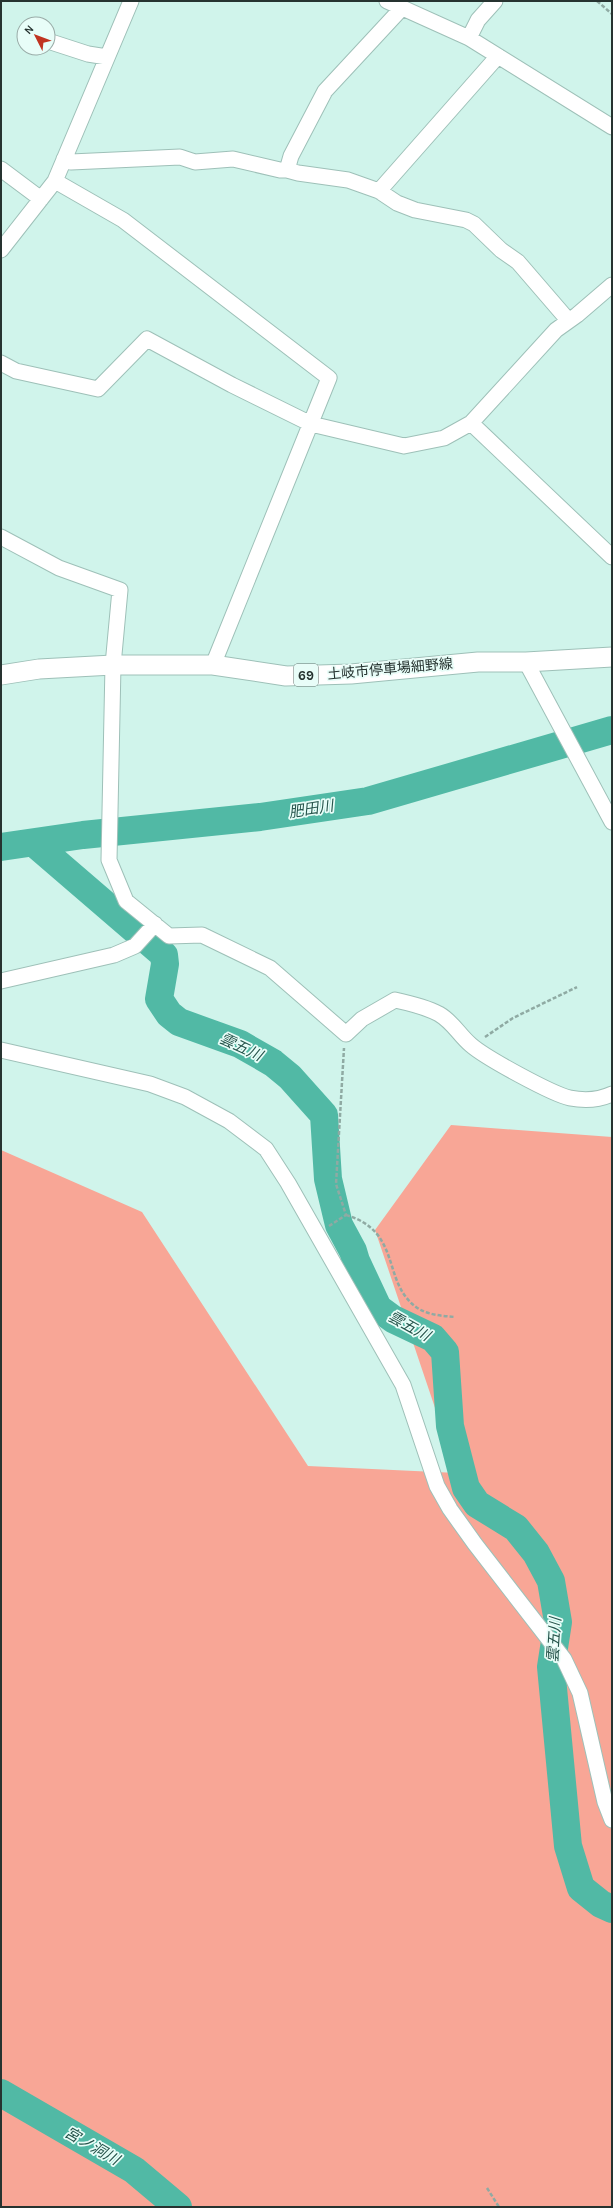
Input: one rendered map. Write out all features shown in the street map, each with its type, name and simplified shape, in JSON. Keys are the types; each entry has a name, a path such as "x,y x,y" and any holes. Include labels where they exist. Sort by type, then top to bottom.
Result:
{"main road":[{"name":"土岐市停車場細野線","path":"1,675 39,669 113,665 213,664 286,676 351,674 478,662 526,662 612,658"}],"street":[{"path":"1,250 55,181 132,1"},
{"path":"387,1 469,38 612,127"},
{"path":"469,38 478,20 495,1"},
{"path":"287,170 292,156 325,91 402,8"},
{"path":"56,44 88,54 107,57"},
{"path":"379,191 498,56"},
{"path":"64,159 71,162 180,157 195,162 233,159 280,170 348,180 379,191 397,203 415,210 466,220 474,224 501,250 518,262 568,320"},
{"path":"1,169 41,199"},
{"path":"55,181 123,220 329,378 213,664"},
{"path":"1,363 16,371 98,389 147,339 232,385 311,424 404,446 444,438 471,423 556,330 612,285"},
{"path":"471,423 612,557"},
{"path":"1,537 59,568 120,590 113,665 109,798 109,860 126,901 153,926 168,936 202,935 270,968 346,1034 362,1019 395,1000 438,1013 452,1023 474,1047 485,1056 569,1098 587,1100 602,1098 612,1094"},
{"path":"526,662 540,692 612,822"},
{"path":"1,981 114,955 135,946 153,926"},
{"path":"1,1050 150,1084 186,1097 229,1121 266,1149 403,1385 437,1486 475,1544 564,1659 580,1693 605,1802 612,1820"}],"path":[{"path":"597,1 612,14"},
{"path":"474,1047 491,1032 513,1018 577,987"},
{"path":"346,1034 342,1069 336,1184 346,1215"},
{"path":"316,1233 346,1215 359,1219 382,1240 402,1290 409,1300 418,1308 429,1313 455,1317"},
{"path":"487,2188 499,2207"}],"shaded area":[{"path":"451,1125 612,1137 612,2207 1,2207 1,1150 142,1212 308,1466 457,1473 375,1230"}],"waterway":[{"name":"肥田川","path":"1,847 83,835 260,817 368,801 612,730"},
{"name":"雲五川","path":"35,844 164,955 165,964 159,999 169,1014 179,1022 240,1044 273,1063 290,1077 324,1115 328,1179 339,1225 353,1251 356,1261 378,1308 393,1319 433,1338 445,1352 450,1426 466,1488 477,1504 516,1528 536,1553 551,1581 558,1622 551,1667 568,1846 581,1888 601,1904 612,1909"},
{"name":"宮ノ洞川","path":"1,2093 134,2170 178,2207"}]}
